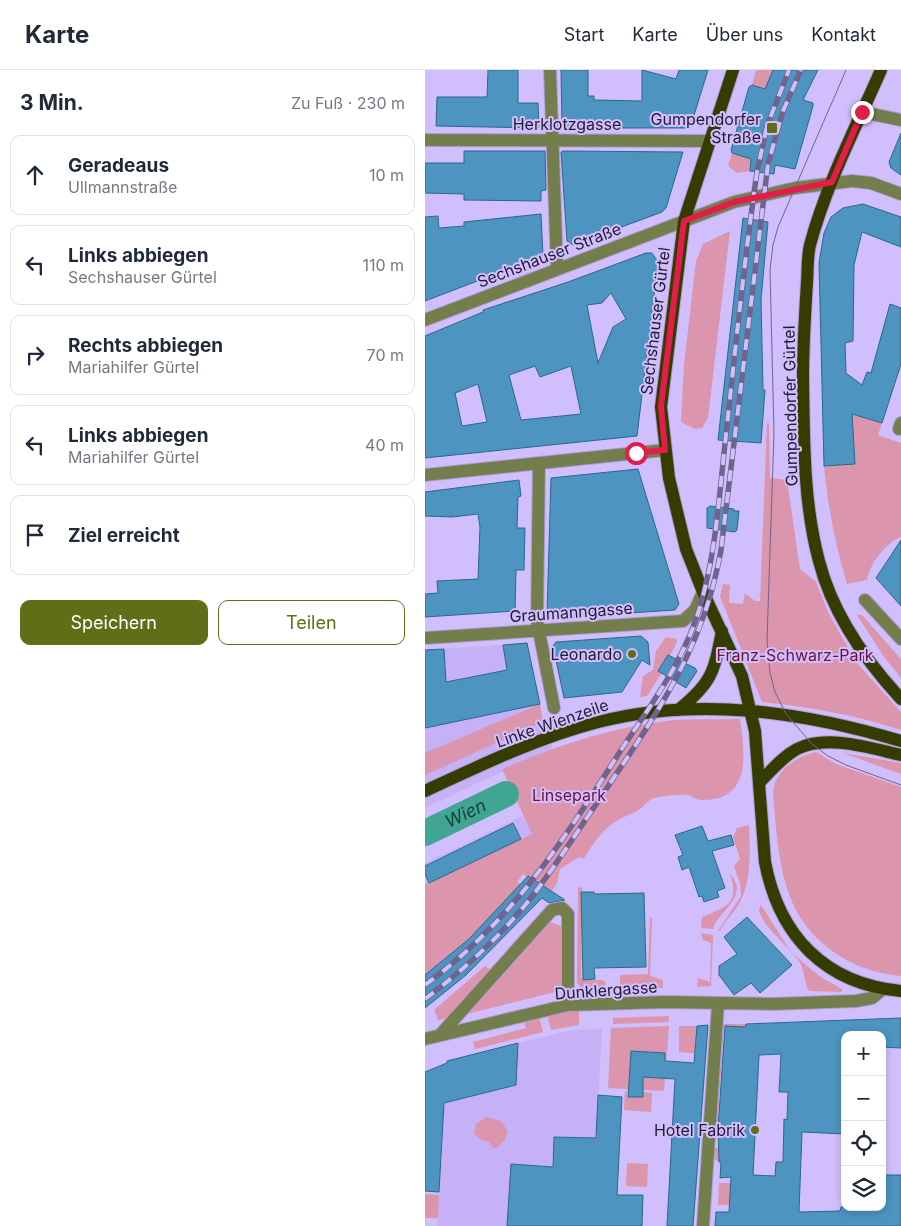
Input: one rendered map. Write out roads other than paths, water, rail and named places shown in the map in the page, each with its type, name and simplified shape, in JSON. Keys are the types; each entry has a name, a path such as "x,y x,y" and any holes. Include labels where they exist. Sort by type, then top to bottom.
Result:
{"main road":[{"name":"Sechshauser Gürtel","path":"733,70 708,141 684,221 661,406 669,478 686,549 703,592 742,676 751,710 768,880 776,904 788,926 810,953 830,968 851,980 883,989 901,991"},
{"name":"Gumpendorfer Gürtel","path":"881,70 832,182 819,215 810,248 803,339 804,454 812,526 819,561 840,612 876,671 901,699"},
{"path":"678,710 707,684 716,660 722,631"},
{"name":"Linke Wienzeile","path":"425,791 510,752 569,730 625,716 678,710 751,710 786,714 839,724 901,742"},
{"path":"759,783 787,756 797,749 812,744 833,743 901,755"}],"street":[{"path":"550,70 557,268"},
{"path":"862,112 901,120"},
{"name":"Herklotzgasse","path":"425,140 708,141"},
{"path":"832,182 852,181 871,183 901,194"},
{"name":"Sechshauser Straße","path":"425,320 734,202 832,182"},
{"path":"425,475 665,450"},
{"path":"539,463 538,631 554,708"},
{"name":"Graumanngasse","path":"425,638 683,621 695,610 703,592"},
{"path":"865,600 901,639"},
{"path":"440,1035 552,910 563,908 568,914 568,1005"},
{"name":"Dunklergasse","path":"425,1039 568,1005 666,1002 718,1004 856,1001 872,998 883,989"},
{"path":"703,1226 718,1004"}],"waterway":[{"name":"Wien","path":"425,833 506,794"}],"tram line":[{"path":"846,70 778,227 773,245 770,270 774,433 767,640 770,673 775,692 786,714 812,744 828,756 846,765 901,785"}],"railway":[{"path":"425,985 457,960 486,933 536,876 580,814 657,696 678,660 695,623 706,583 716,524 757,172 767,126 789,70"},
{"path":"425,999 455,976 496,937 534,894 640,738 690,651 713,586 721,550 768,164 783,111 801,70"}],"place":[{"name":"Gumpendorfer Straße","path":"772,128"},
{"name":"Leonardo","path":"632,654"},
{"name":"Hotel Fabrik","path":"755,1130"}],"park label":[{"name":"Franz-Schwarz-Park","path":"795,655"},
{"name":"Linsepark","path":"569,795"}]}
